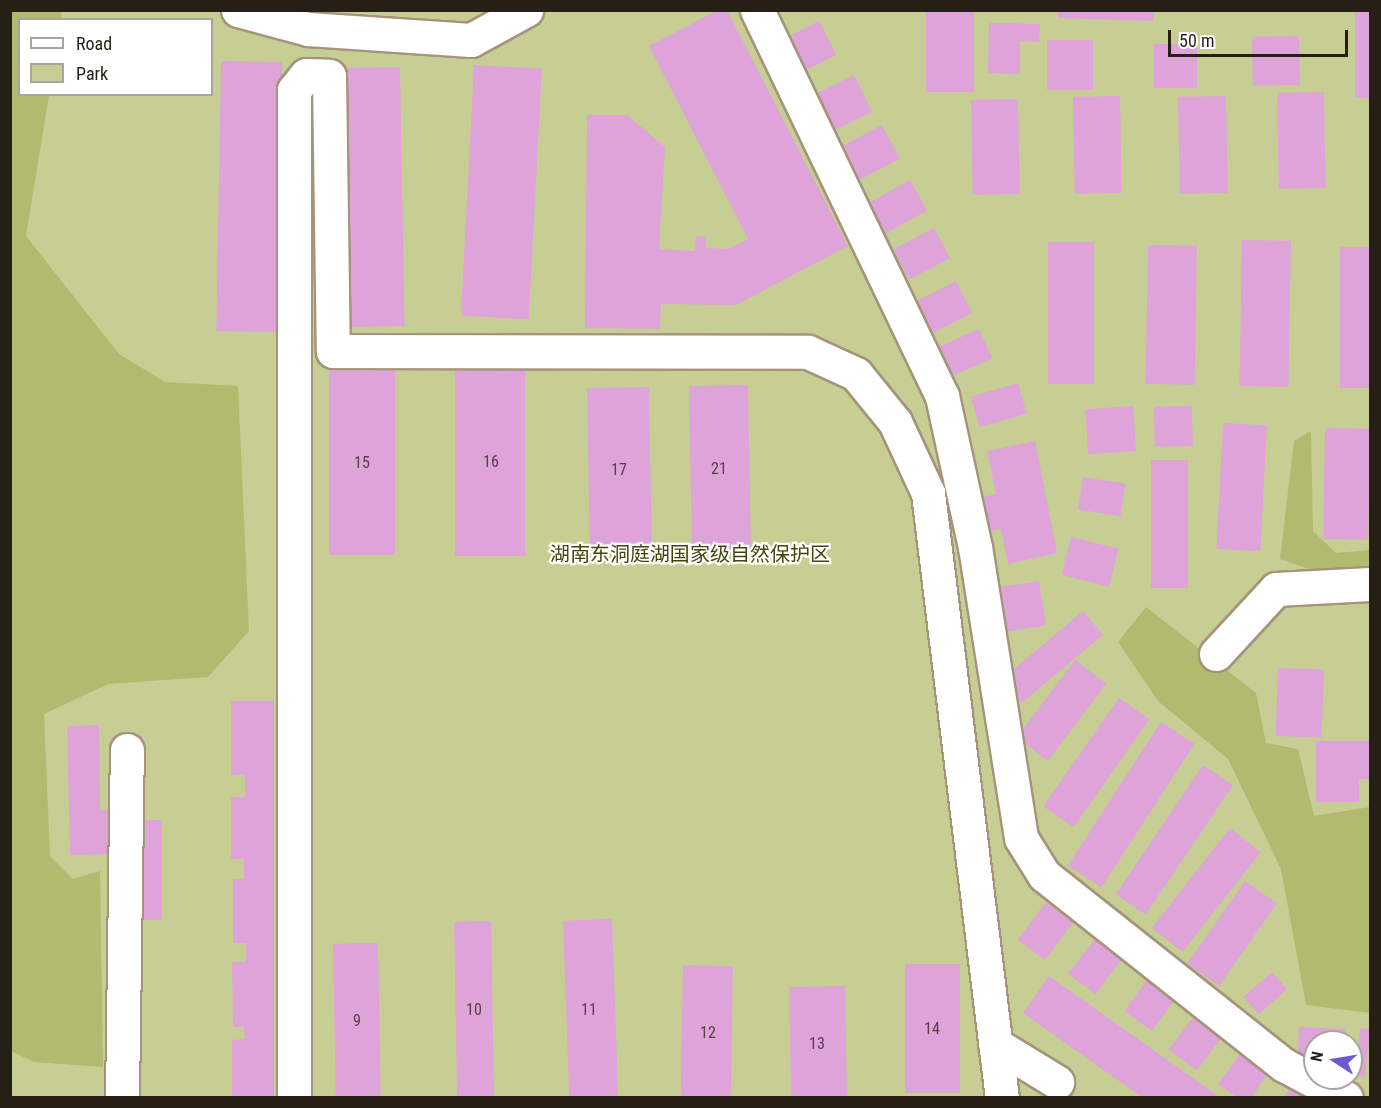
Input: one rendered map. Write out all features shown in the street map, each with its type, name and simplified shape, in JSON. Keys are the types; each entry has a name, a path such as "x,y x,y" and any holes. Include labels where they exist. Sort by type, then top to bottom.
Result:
{"street":[{"path":"238,10 308,29 471,40 526,10"},
{"path":"757,10 942,396 975,548 1021,838 1044,875 1284,1065 1346,1098"},
{"path":"294,1098 294,90 306,75 329,76 333,351 808,352 856,374 895,422 928,493 1002,1098"},
{"path":"1216,654 1276,589 1371,584"},
{"path":"123,1098 127,750"},
{"path":"995,1044 1057,1082"}],"green space":[{"name":"湖南东洞庭湖国家级自然保护区","path":"10,11 1370,11 1370,1097 11,1097"},
{"path":"10,11 62,11 61,18 18,18 18,96 49,96 26,236 119,354 165,382 238,386 249,631 208,677 108,684 44,714 50,856 73,879 100,871 103,1067 34,1062 11,1051"},
{"path":"1311,431 1313,531 1336,553 1370,550 1370,568 1323,574 1280,559 1294,441"},
{"path":"1146,607 1256,693 1266,743 1298,749 1314,816 1370,807 1370,1013 1306,1005 1281,869 1228,759 1158,701 1118,642"}],"building":[{"path":"718,10 727,10 848,246 736,305 661,304 660,329 585,328 587,115 627,115 665,147 659,249 695,251 696,236 706,237 706,248 728,249 748,239 649,46"},
{"path":"926,10 974,10 974,92 926,92"},
{"path":"1058,10 1154,10 1153,21 1058,18"},
{"path":"1355,10 1370,10 1370,98 1355,98"},
{"path":"819,21 836,55 801,73 783,39"},
{"path":"989,23 1040,24 1039,42 1020,41 1020,74 988,73"},
{"path":"1299,36 1300,85 1253,86 1252,37"},
{"path":"1047,40 1093,40 1093,90 1047,90"},
{"path":"1154,44 1197,44 1197,88 1154,88"},
{"path":"221,61 282,62 277,332 216,331"},
{"path":"474,65 542,69 529,319 461,316"},
{"path":"400,67 405,326 346,327 341,68"},
{"path":"854,75 872,112 832,131 814,94"},
{"path":"1324,92 1326,188 1279,189 1277,93"},
{"path":"1120,96 1122,193 1075,194 1073,97"},
{"path":"1226,96 1228,193 1180,194 1178,97"},
{"path":"1018,99 1020,194 973,195 971,100"},
{"path":"882,125 900,159 857,181 840,148"},
{"path":"910,180 927,211 886,233 869,203"},
{"path":"934,228 950,258 909,280 893,250"},
{"path":"1242,240 1291,241 1288,387 1239,386"},
{"path":"1048,242 1094,242 1094,384 1048,384"},
{"path":"1148,245 1197,246 1195,385 1146,384"},
{"path":"1340,247 1370,247 1370,388 1340,388"},
{"path":"956,281 972,313 933,333 917,301"},
{"path":"979,329 992,358 953,376 940,346"},
{"path":"455,369 525,369 525,556 455,556"},
{"path":"329,370 395,370 395,555 329,555"},
{"path":"1018,383 1027,414 980,427 971,397"},
{"path":"748,385 751,553 692,554 689,386"},
{"path":"649,387 652,551 590,552 587,388"},
{"path":"1133,406 1136,451 1088,454 1085,409"},
{"path":"1192,406 1193,446 1155,447 1154,407"},
{"path":"1223,423 1267,425 1260,551 1216,549"},
{"path":"1325,428 1370,429 1368,540 1323,539"},
{"path":"1035,441 1057,553 1008,564 1001,529 985,532 979,498 996,494 987,451"},
{"path":"1151,460 1188,460 1188,588 1151,588"},
{"path":"1083,477 1125,484 1120,516 1078,510"},
{"path":"1071,537 1119,549 1109,587 1062,575"},
{"path":"1039,581 1046,625 1004,632 997,588"},
{"path":"1083,611 1103,635 1022,703 1002,679"},
{"path":"1075,660 1106,683 1048,761 1017,737"},
{"path":"1278,668 1324,670 1322,738 1276,736"},
{"path":"1119,698 1149,719 1074,827 1043,806"},
{"path":"231,701 274,701 274,1098 232,1098 232,1040 245,1039 244,1027 233,1027 232,962 246,962 246,943 233,943 233,879 244,879 244,859 231,859 231,797 245,797 245,775 231,775"},
{"path":"1161,722 1195,744 1101,887 1068,865"},
{"path":"99,725 100,810 114,810 115,854 70,855 67,726"},
{"path":"1316,741 1370,741 1370,779 1359,779 1359,802 1316,802"},
{"path":"1203,765 1233,785 1146,914 1116,894"},
{"path":"130,820 162,820 162,920 130,920"},
{"path":"1230,828 1261,852 1183,952 1152,928"},
{"path":"1245,881 1277,903 1219,986 1187,964"},
{"path":"1046,902 1073,922 1045,960 1018,940"},
{"path":"612,919 618,1098 569,1098 563,921"},
{"path":"491,921 494,1098 457,1098 454,922"},
{"path":"1096,937 1123,957 1095,994 1068,974"},
{"path":"378,943 381,1098 336,1098 333,944"},
{"path":"905,964 960,964 960,1093 905,1093"},
{"path":"683,965 733,966 731,1098 681,1097"},
{"path":"1272,972 1287,989 1258,1014 1243,997"},
{"path":"1152,973 1180,993 1152,1031 1124,1011"},
{"path":"1049,976 1221,1098 1143,1098 1023,1013"},
{"path":"845,986 847,1098 791,1098 789,987"},
{"path":"1197,1012 1225,1033 1197,1071 1169,1050"},
{"path":"1299,1027 1345,1029 1303,1030 1303,1057 1298,1052"},
{"path":"1360,1028 1370,1029 1365,1077 1363,1077 1363,1030"},
{"path":"1246,1046 1273,1066 1251,1098 1238,1098 1218,1084"},
{"path":"1295,1082 1316,1098 1283,1098"}]}
